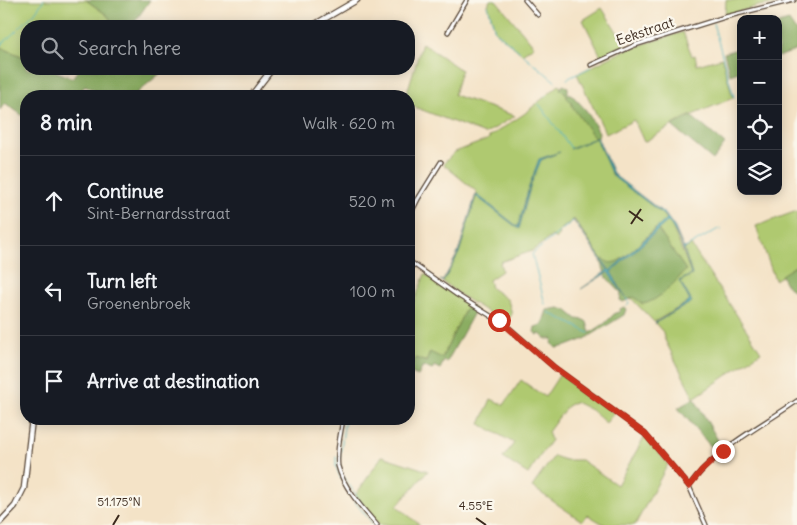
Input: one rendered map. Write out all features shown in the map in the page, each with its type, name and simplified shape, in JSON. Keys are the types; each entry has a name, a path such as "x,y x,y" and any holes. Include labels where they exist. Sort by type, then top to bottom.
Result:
{"street":[{"path":"322,20 357,0"},
{"path":"448,32 467,0"},
{"path":"525,0 538,15"},
{"name":"Eekstraat","path":"591,65 635,45 752,9 776,6 794,0"},
{"path":"256,90 267,75"},
{"path":"415,205 441,162"},
{"path":"415,265 457,295 507,326 555,368 641,431 689,486 706,525"},
{"path":"689,486 701,471 723,451 797,401"},
{"path":"0,522 16,506 24,488 31,425"},
{"path":"342,425 338,459 340,471 360,506 377,525"}],"green space":[{"path":"0,0 86,0 107,15 111,20 20,20 20,55 0,47"},
{"path":"86,0 150,0 136,20 111,20 107,15"},
{"path":"490,0 496,0 534,46 522,54 495,31 488,5"},
{"path":"726,0 788,0 758,6 725,16"},
{"path":"602,8 626,46 602,58 583,20"},
{"path":"789,21 797,33 797,50 782,56 782,23"},
{"path":"683,32 692,56 695,55 697,65 722,58 733,98 685,118 644,142 634,120 606,134 577,74 627,49"},
{"path":"422,43 461,70 454,95 515,116 485,134 415,107 415,90 408,90 412,75 415,75 415,66"},
{"path":"0,47 20,55 20,75 65,75 72,78 74,75 158,75 140,90 94,90 85,85 82,90 20,90 20,114 5,103 0,110"},
{"path":"737,49 737,72 730,75 724,53"},
{"path":"559,85 597,139 612,175 659,211 671,224 691,275 680,281 692,275 684,250 691,245 761,352 694,398 664,338 663,332 655,323 691,302 688,297 690,301 654,322 631,298 634,297 642,304 610,271 574,219 559,231 560,234 556,239 552,236 532,251 500,262 502,271 489,280 491,288 508,300 512,314 506,323 463,297 443,282 459,252 477,192 443,164 455,152 489,139 489,137 524,114"},
{"path":"563,85 568,87 568,94 571,94 586,110 599,132 598,138 593,136 572,106 572,102 567,99 567,95 560,89"},
{"path":"691,116 725,144 713,160 672,126"},
{"path":"797,211 797,267 775,280 756,226"},
{"path":"657,228 686,270 666,291 654,300 642,304 634,297 623,302 620,300 621,293 606,277 601,261 604,259 610,263 623,258"},
{"path":"797,265 797,293 787,286 781,275"},
{"path":"425,274 468,304 442,358 415,363 415,299"},
{"path":"468,304 476,309 447,362 444,361 440,369 434,366 432,370 423,366 418,376 415,375 416,358 426,362 430,352 442,358"},
{"path":"624,307 626,309 624,315 585,339 567,346 556,348 552,343 553,339 546,339 534,332 535,327 542,325 547,310 559,308 566,310 577,319 587,322 590,333"},
{"path":"560,374 614,413 606,423 591,410 575,402 567,406 548,432 551,440 528,474 503,458 514,443 480,424 491,399 504,405 521,380 545,397"},
{"path":"694,398 723,449 717,454 678,408"},
{"path":"645,436 668,464 635,525 605,525 588,515 582,521 532,487 554,456 565,460 581,460 617,485"},
{"path":"382,456 428,471 397,506 420,525 379,525 355,496"}],"water":[{"path":"597,137 614,175 665,214 675,228 683,247 686,248 684,250 692,275 680,281 692,302 655,323 690,301 679,281 691,275 679,239 668,221 611,272 626,298 608,272 581,289 608,270 573,220 610,271 667,219 615,178 596,138 570,149"},
{"path":"560,152 541,160 531,184 519,229 476,196 459,253 443,282 440,280 443,281 458,253 476,194 518,227 529,187 539,159"}],"waterway":[{"path":"28,20 44,0"},
{"path":"488,6 495,31 557,83"},
{"path":"713,23 734,97"},
{"path":"0,46 20,27"},
{"path":"567,79 591,67"},
{"path":"539,104 571,148"},
{"path":"545,304 532,254 573,221"},
{"path":"685,248 720,228 721,230"},
{"path":"626,298 629,303 627,305"},
{"path":"548,312 589,333"},
{"path":"339,464 344,425"},
{"path":"336,457 336,467 341,479"},
{"path":"344,477 364,507"},
{"path":"354,501 374,525"}],"route":[{"path":"499,320 555,368 645,434 689,486 694,478 723,451"}]}
